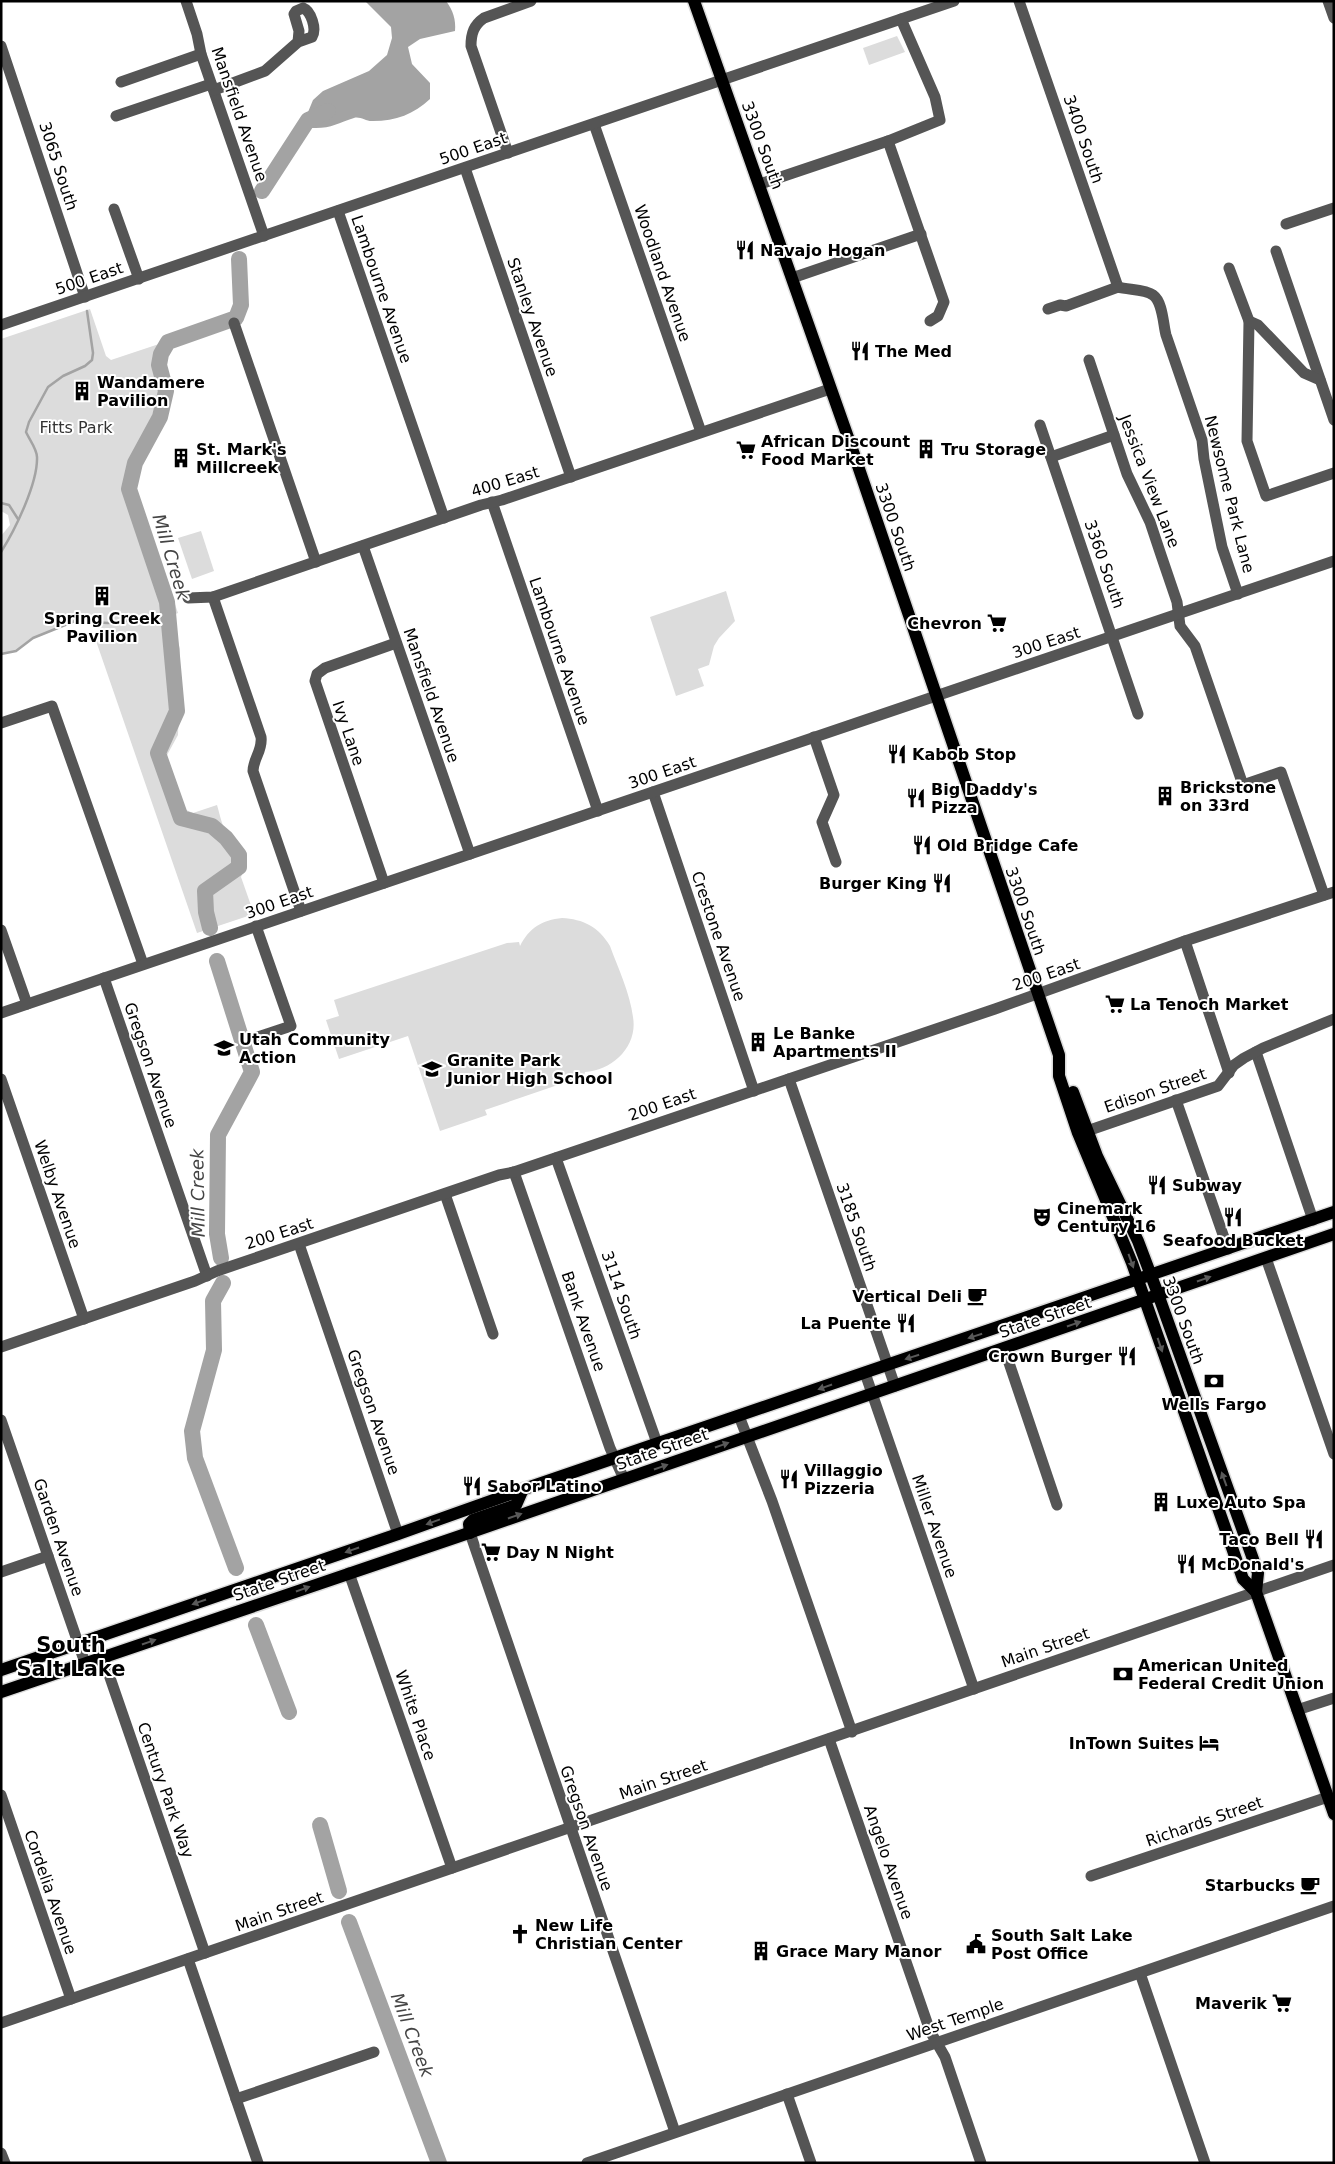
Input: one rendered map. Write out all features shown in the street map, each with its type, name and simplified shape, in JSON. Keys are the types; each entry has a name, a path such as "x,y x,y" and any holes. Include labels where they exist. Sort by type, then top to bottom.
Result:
{"main road":[{"name":"3300 South","path":"694,1 760,184 918,640 1059,1055 1058,1076 1078,1133 1124,1242 1236,1562 1243,1579 1256,1592 1334,1814"},
{"name":"3300 South","path":"1059,1066 1066,1073 1087,1131 1138,1241 1158,1294 1258,1573 1256,1592"},
{"name":"State Street","path":"1,1670 398,1534 523,1489 1137,1281 1334,1212"},
{"name":"State Street","path":"1,1692 470,1533 1334,1234"},
{"path":"470,1533 469,1524 473,1520 516,1505 523,1489"}],"street":[{"name":"Mansfield Avenue","path":"186,1 197,34 201,54 264,236"},
{"name":"500 East","path":"1,325 954,1"},
{"name":"3400 South","path":"1019,1 1118,287"},
{"path":"1328,1 1334,18"},
{"path":"508,153 471,46 471,36 474,28 484,18 527,2"},
{"path":"760,184 888,141 940,120 935,97 901,19"},
{"path":"116,116 265,70 298,42"},
{"name":"3065 South","path":"1,46 85,297"},
{"path":"121,82 201,54"},
{"name":"Woodland Avenue","path":"594,124 701,432"},
{"path":"888,141 944,302 938,316 930,321"},
{"name":"Stanley Avenue","path":"465,168 571,477"},
{"path":"1286,224 1334,208"},
{"path":"114,209 139,279"},
{"name":"Lambourne Avenue","path":"338,212 444,518"},
{"path":"792,278 921,234"},
{"path":"1276,251 1334,420"},
{"path":"1229,268 1249,321 1247,441 1266,496 1334,473"},
{"path":"1048,310 1066,306 1118,287"},
{"name":"Newsome Park Lane","path":"1118,287 1151,294 1156,299 1163,318 1166,335 1202,440 1204,459 1222,547 1238,594"},
{"path":"1249,321 1258,324 1304,373 1320,380"},
{"path":"234,323 316,562"},
{"name":"Jessica View Lane","path":"1089,360 1130,480 1150,522 1180,614 1180,626 1195,646 1243,785 1282,772 1329,894"},
{"name":"400 East","path":"188,598 213,597 830,389"},
{"name":"3360 South","path":"1040,425 1138,714"},
{"path":"1051,457 1114,435"},
{"name":"Lambourne Avenue","path":"492,502 598,811"},
{"name":"Mansfield Avenue","path":"363,546 470,854"},
{"name":"300 East","path":"1,1013 1334,561"},
{"path":"213,597 261,737 261,746 253,764 253,771 301,911"},
{"name":"Ivy Lane","path":"384,883 315,681 317,674 326,668 396,643"},
{"path":"1,723 52,706 143,964"},
{"path":"814,737 834,795 822,822 836,862"},
{"name":"Crestone Avenue","path":"653,792 754,1090"},
{"name":"200 East","path":"1,1347 498,1175 514,1172 556,1158 1038,994 1185,941 1329,894"},
{"path":"255,1038 291,1026 256,926"},
{"path":"1,930 27,1004"},
{"path":"1185,941 1229,1072"},
{"name":"Gregson Avenue","path":"104,978 207,1276"},
{"name":"Edison Street","path":"1087,1131 1218,1086 1234,1066 1256,1052 1334,1019"},
{"path":"1256,1052 1313,1220"},
{"name":"Welby Avenue","path":"1,1079 84,1319"},
{"name":"3185 South","path":"789,1079 895,1386"},
{"path":"1176,1100 1228,1249"},
{"name":"3114 South","path":"556,1158 657,1443"},
{"name":"Bank Avenue","path":"514,1172 624,1479"},
{"path":"445,1194 494,1334"},
{"name":"Gregson Avenue","path":"299,1244 398,1534"},
{"path":"1266,1258 1334,1454"},
{"path":"1004,1348 1057,1505"},
{"name":"Miller Avenue","path":"865,1373 974,1689"},
{"path":"739,1416 772,1501 852,1732"},
{"name":"Garden Avenue","path":"1,1420 85,1664"},
{"name":"Gregson Avenue","path":"470,1533 675,2132"},
{"path":"1,1572 48,1556"},
{"name":"Main Street","path":"1,2023 1334,1565"},
{"name":"White Place","path":"349,1573 452,1868"},
{"name":"Century Park Way","path":"96,1637 205,1953"},
{"path":"1298,1710 1334,1698"},
{"name":"Angelo Avenue","path":"829,1739 930,2030 945,2057 981,2163"},
{"name":"Cordelia Avenue","path":"1,1795 71,1999"},
{"name":"Richards Street","path":"1090,1876 1328,1797"},
{"name":"West Temple","path":"587,2163 616,2158 675,2132 1334,1906"},
{"path":"188,1959 258,2163"},
{"path":"1140,1973 1205,2163"},
{"path":"236,2099 374,2052"},
{"path":"787,2094 810,2163"},
{"path":"1,2153 5,2163"}],"green space":[{"path":"897,36 905,52 869,65 863,48"},
{"name":"Fitts Park","path":"90,309 106,356 111,360 165,342 163,362 168,382 168,395 158,429 135,483 136,493 178,613 171,616 180,649 180,693 183,704 179,706 178,735 166,757 184,809 193,813 217,805 226,832 240,850 244,859 244,870 241,877 254,914 197,933 95,638 101,631 99,623 75,621 33,638 16,651 1,654 1,536 10,525 8,515 1,511 1,339"},
{"path":"201,531 214,571 192,579 178,538"},
{"path":"726,591 735,621 714,646 709,665 698,669 704,686 676,696 650,617"},
{"path":"562,918 584,922 596,929 606,939 629,999 634,1028 632,1038 621,1055 605,1067 585,1072 584,1076 485,1110 487,1115 440,1131 408,1036 339,1059 326,1020 339,1016 334,1000 507,943 519,942 520,946 528,934 537,926"}],"shaded area":[{"path":"365,1 446,1 448,4 454,19 455,31 420,39 408,47 412,64 430,83 430,99 418,109 397,118 371,121 356,118 329,127 312,128 306,117 313,100 323,91 369,71 387,55 392,38 391,27"}],"waterway":[{"name":"Mill Creek","path":"262,191 308,120 328,111"},
{"name":"Mill Creek","path":"210,928 206,912 205,891 239,867 239,855 226,838 212,826 181,818 158,753 177,711 167,602 129,489 135,463 160,417 166,391 159,365 161,354 168,342 236,318 241,305 239,259"},
{"path":"1,552 19,519 34,480 37,454 26,432 29,422 48,387 63,376 85,366 92,360 93,353 87,311"},
{"path":"1,503 9,505 18,519"},
{"path":"1,654 16,651 33,638 75,621 108,623 168,616"},
{"name":"Mill Creek","path":"217,961 252,1072 218,1135 217,1234 221,1258"},
{"name":"Mill Creek","path":"223,1283 213,1301 214,1350 192,1431 195,1458 236,1568"},
{"name":"Mill Creek","path":"256,1625 289,1712"},
{"name":"Mill Creek","path":"320,1825 339,1891"},
{"name":"Mill Creek","path":"349,1922 439,2163"}],"place":[{"name":"Navajo Hogan","path":"745,250"},
{"name":"The Med","path":"860,351"},
{"name":"Wandamere Pavilion","path":"82,391"},
{"name":"Tru Storage","path":"926,449"},
{"name":"African Discount Food Market","path":"746,450"},
{"name":"St. Mark's Millcreek","path":"181,458"},
{"name":"Spring Creek Pavilion","path":"102,596"},
{"name":"Chevron","path":"997,623"},
{"name":"Kabob Stop","path":"897,754"},
{"name":"Brickstone on 33rd","path":"1165,796"},
{"name":"Big Daddy's Pizza","path":"916,798"},
{"name":"Old Bridge Cafe","path":"922,845"},
{"name":"Burger King","path":"942,883"},
{"name":"La Tenoch Market","path":"1115,1004"},
{"name":"Le Banke Apartments II","path":"758,1042"},
{"name":"Utah Community Action","path":"224,1048"},
{"name":"Granite Park Junior High School","path":"432,1069"},
{"name":"Subway","path":"1157,1185"},
{"name":"Cinemark Century 16","path":"1042,1217"},
{"name":"Seafood Bucket","path":"1233,1217"},
{"name":"Vertical Deli","path":"977,1296"},
{"name":"La Puente","path":"906,1323"},
{"name":"Crown Burger","path":"1127,1356"},
{"name":"Wells Fargo","path":"1214,1381"},
{"name":"Villaggio Pizzeria","path":"789,1479"},
{"name":"Sabor Latino","path":"472,1486"},
{"name":"Luxe Auto Spa","path":"1161,1502"},
{"name":"Taco Bell","path":"1314,1539"},
{"name":"Day N Night","path":"491,1552"},
{"name":"McDonald's","path":"1186,1564"},
{"name":"American United Federal Credit Union","path":"1123,1674"},
{"name":"InTown Suites","path":"1209,1743"},
{"name":"Starbucks","path":"1310,1885"},
{"name":"New Life Christian Center","path":"520,1934"},
{"name":"South Salt Lake Post Office","path":"976,1944"},
{"name":"Grace Mary Manor","path":"761,1951"},
{"name":"Maverik","path":"1282,2003"}],"district":[{"name":"South Salt Lake","path":"71,1657"}]}
